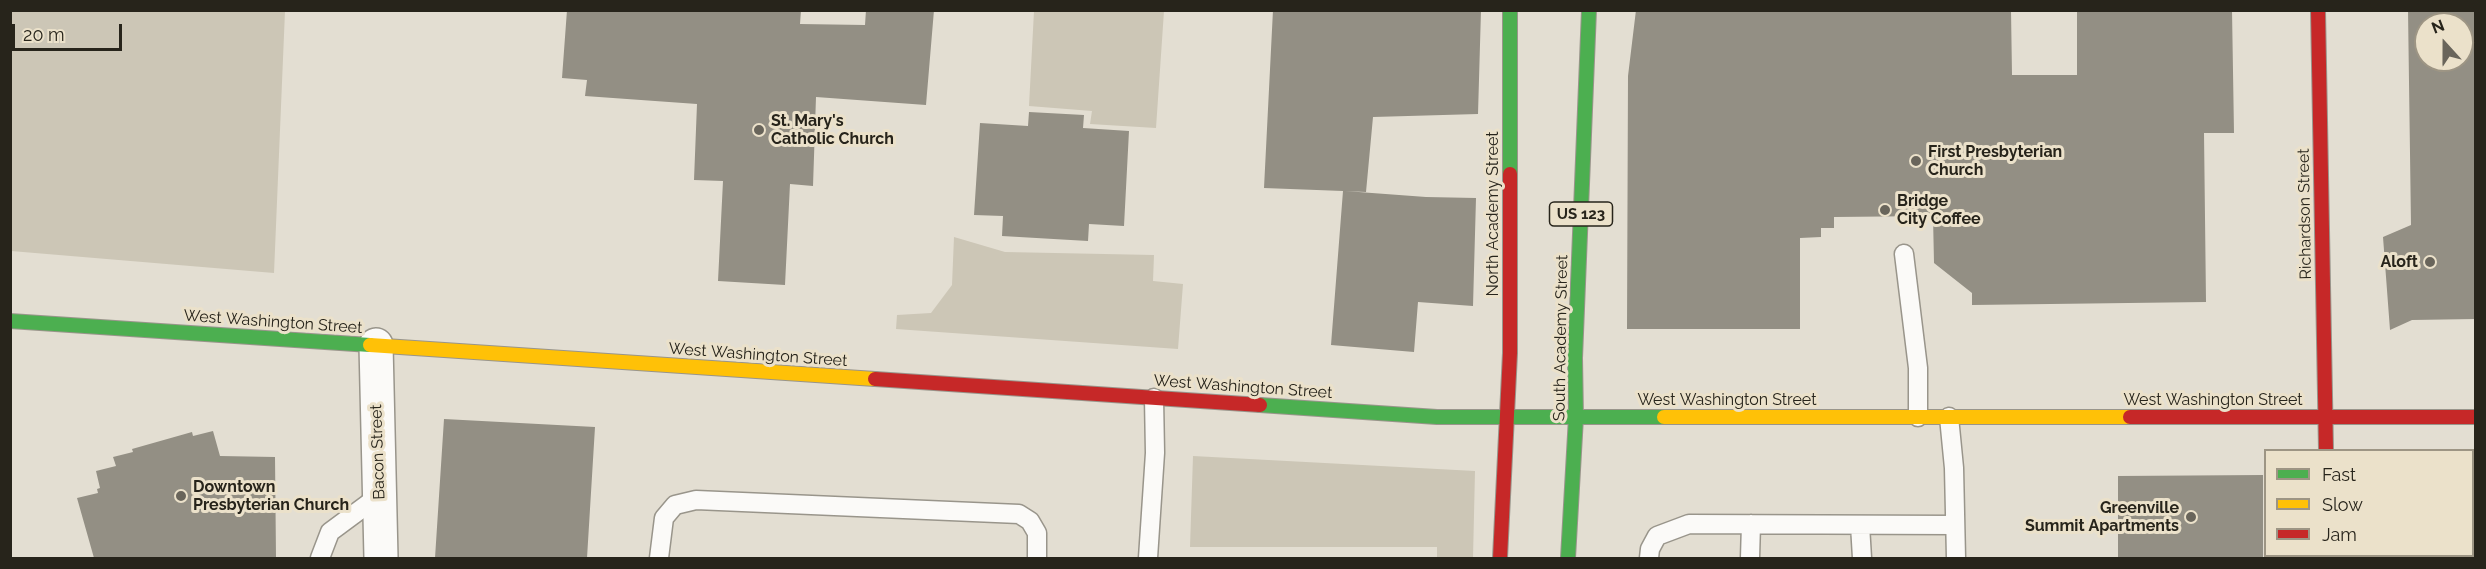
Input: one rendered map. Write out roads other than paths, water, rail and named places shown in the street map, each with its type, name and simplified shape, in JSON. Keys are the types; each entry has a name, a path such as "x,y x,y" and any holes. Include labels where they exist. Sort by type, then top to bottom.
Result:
{"main road":[{"name":"North Academy Street","path":"1507,417 1510,353 1510,10"},
{"name":"South Academy Street","path":"1568,558 1576,417 1575,358 1589,10"},
{"name":"Richardson Street","path":"2318,10 2326,449"},
{"name":"West Washington Street","path":"10,321 1437,417 2475,417"},
{"path":"1500,558 1507,417"}],"street":[{"name":"Bacon Street","path":"376,345 381,558"}],"lane":[{"path":"1904,254 1917,368 1918,417"},
{"path":"1148,558 1155,453 1154,398"},
{"path":"1949,417 1954,468 1956,558"},
{"path":"320,558 330,532 380,495"},
{"path":"659,558 664,518 675,505 696,500 1019,514 1030,521 1037,533 1037,558"},
{"path":"1649,558 1650,549 1657,536 1689,524 1955,525"},
{"path":"1750,558 1751,524"},
{"path":"1860,525 1862,558"}],"place":[{"name":"St. Mary's Catholic Church","path":"759,130"},
{"name":"First Presbyterian Church","path":"1916,161"},
{"name":"Bridge City Coffee","path":"1885,210"},
{"name":"Aloft","path":"2430,262"},
{"name":"Downtown Presbyterian Church","path":"181,496"},
{"name":"Greenville Summit Apartments","path":"2191,517"}]}
